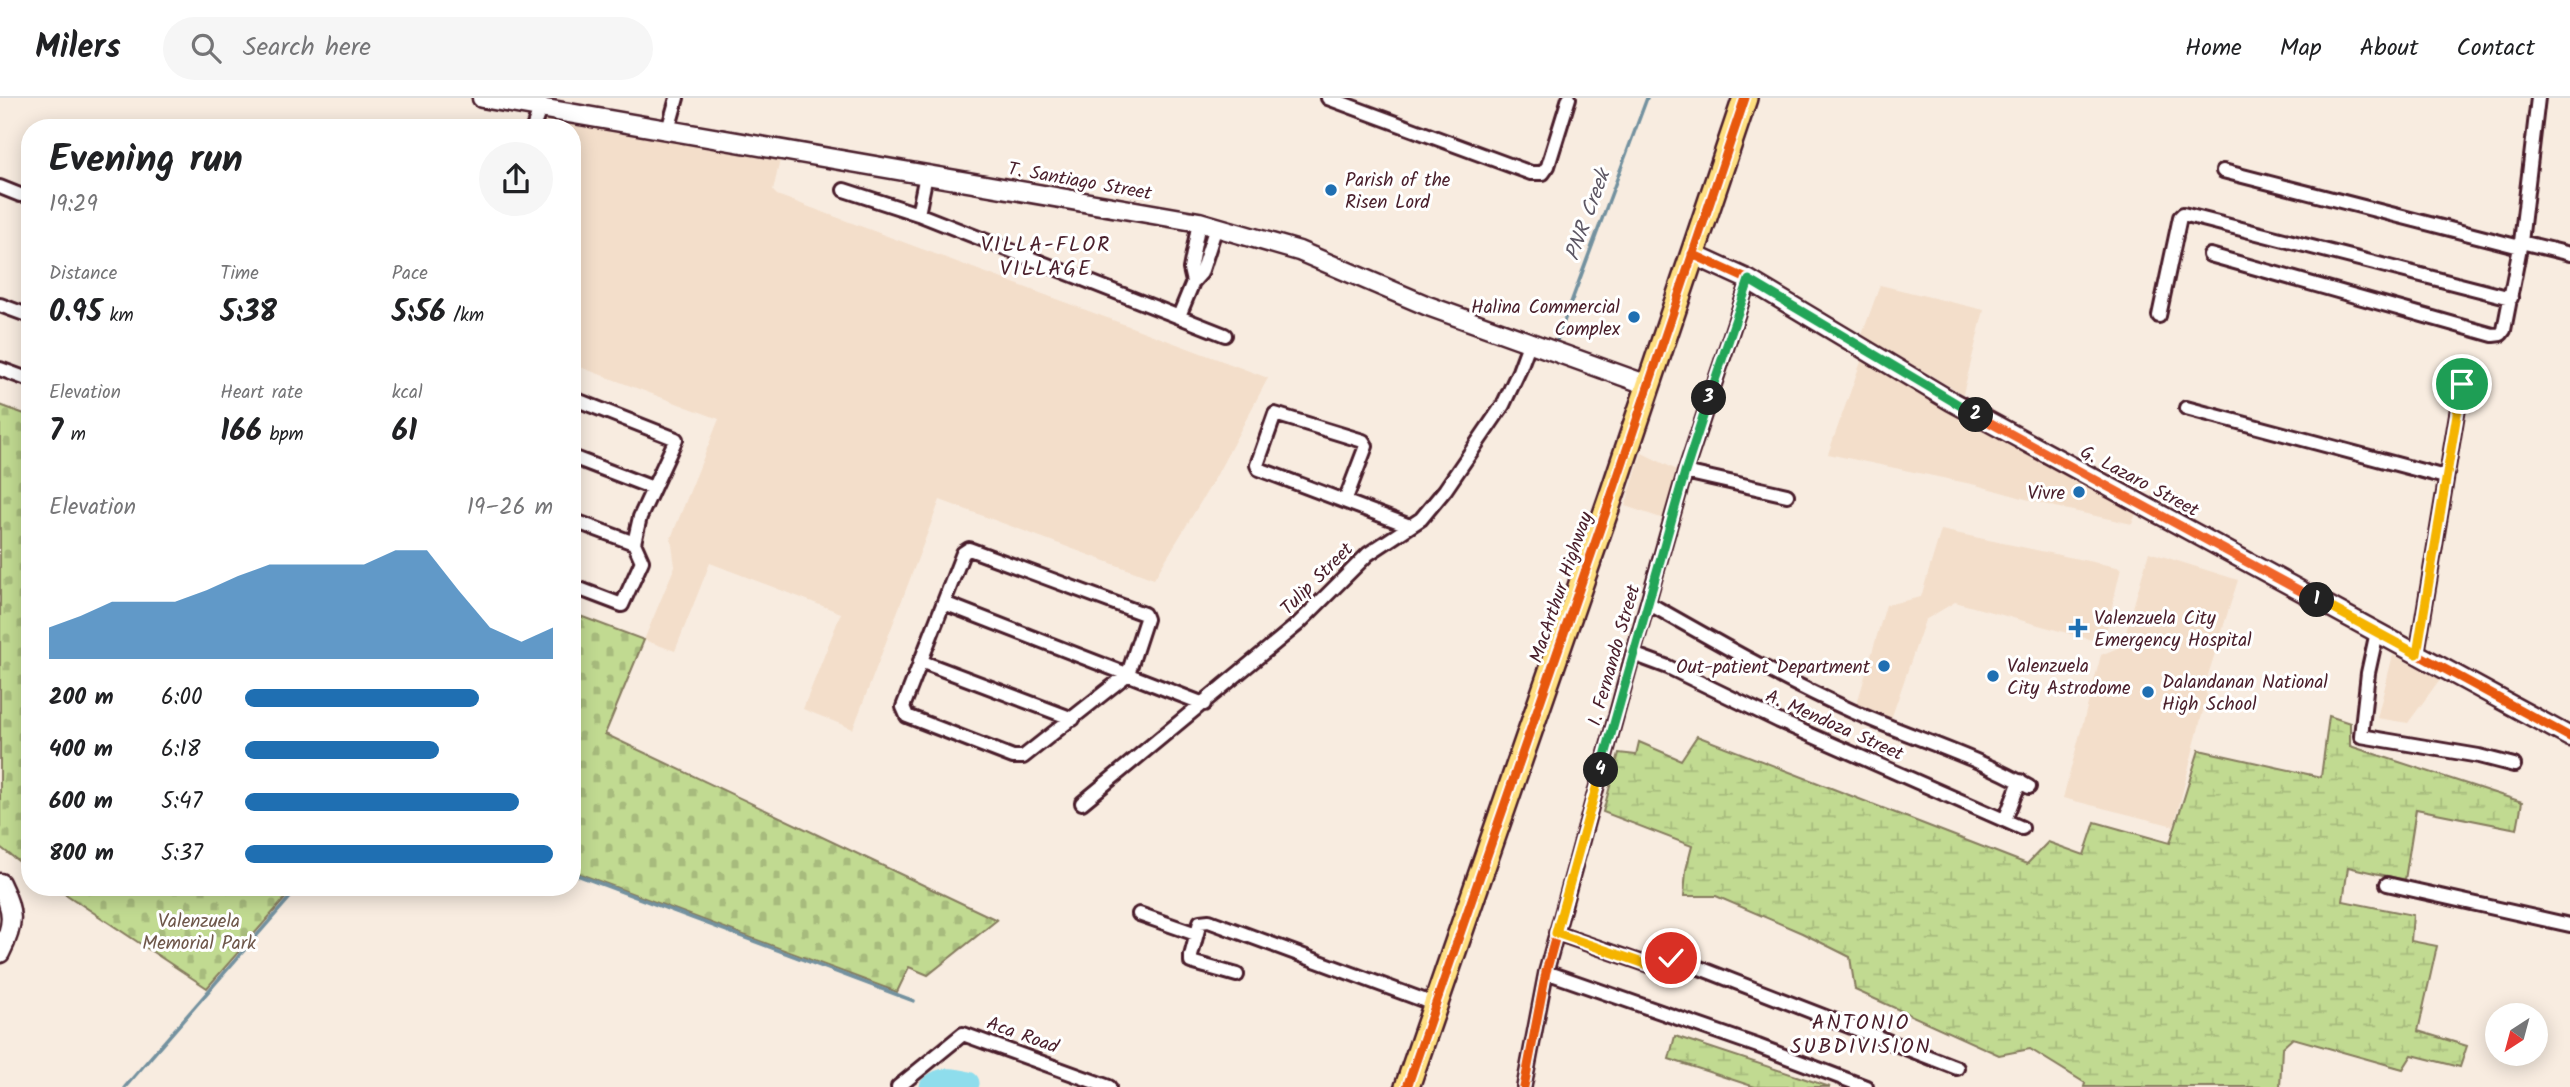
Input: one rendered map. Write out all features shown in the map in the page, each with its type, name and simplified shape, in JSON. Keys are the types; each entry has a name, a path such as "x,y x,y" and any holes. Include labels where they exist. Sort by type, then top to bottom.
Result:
{"highway":[{"name":"MacArthur Highway","path":"1407,1087 1745,98"}],"main road":[{"name":"T. Santiago Street","path":"482,98 1208,224 1299,251 1428,306 1648,386"},
{"name":"G. Lazaro Street","path":"1692,254 1749,280 1951,401 2570,737"},
{"path":"0,883 11,907 10,931 0,953"}],"street":[{"path":"668,130 677,98"},
{"path":"1328,98 1531,173 1543,173 1548,166 1563,100"},
{"path":"2210,255 2493,335 2501,334 2521,244 2538,98"},
{"path":"536,119 540,109"},
{"path":"2223,171 2570,254"},
{"path":"918,214 926,174"},
{"path":"0,187 20,195"},
{"path":"844,190 918,214 1224,335"},
{"path":"2159,316 2180,217 2183,214 2511,298"},
{"path":"1179,316 1193,282 1201,273 1208,224"},
{"name":"I. Fernando Street","path":"1524,1087 1546,972 1633,654 1685,472 1749,280"},
{"path":"0,305 21,313"},
{"name":"Tulip Street","path":"1082,803 1205,704 1311,613 1368,554 1421,519 1486,431 1512,388 1530,344"},
{"path":"0,369 21,377"},
{"path":"2417,654 2462,384"},
{"path":"581,402 676,439 640,517 634,543 642,561 622,605 581,589"},
{"path":"2186,408 2445,477"},
{"path":"1345,501 1366,446 1363,441 1275,414 1257,465 1259,469 1410,526"},
{"path":"581,460 653,488"},
{"path":"1685,472 1787,495"},
{"path":"581,523 634,543"},
{"path":"969,549 1144,614 1146,619 1128,674 1023,757 1013,757 907,716 904,707 920,661 963,553 969,549"},
{"path":"944,603 1205,704"},
{"path":"1648,603 1760,667 1853,711 1956,752 2025,784 2005,820"},
{"path":"2377,632 2368,673 2361,736 2479,756 2514,765"},
{"name":"A. Mendoza Street","path":"1633,654 1668,667 1779,721 2022,828"},
{"path":"920,661 1073,719"},
{"path":"2387,884 2570,925"},
{"path":"1139,914 1196,934"},
{"path":"1237,975 1191,962 1200,922 1209,921 1434,1004"},
{"path":"1556,933 1657,968 1664,967 1668,959 1674,958 1956,1068"},
{"path":"1546,972 1866,1087"},
{"name":"Aca Road","path":"898,1087 963,1034 1109,1087"}],"shaded area":[{"path":"581,122 781,155 773,191 777,195 1268,378 1214,480 1154,579 940,500 853,729 803,709 841,613 710,563 675,651 644,640 675,566 671,538 719,419 581,367"},
{"path":"1880,285 1984,310 1963,394 1862,335"},
{"path":"1862,359 2067,475 2137,511 2132,524 2055,507 1976,485 1828,454"},
{"path":"1642,453 1679,471 1664,519 1625,506"},
{"name":"Valenzuela City Emergency Hospital","path":"1941,530 2121,568 2105,636 2096,641 1955,602 1925,620 1891,719 1856,707 1886,605 1921,597"},
{"name":"Dalandanan National High School","path":"2149,552 2238,580 2204,688 2207,695 2174,826 2063,798 2101,655 2122,646"},
{"path":"2393,655 2440,679 2408,723 2377,718"}],"green space":[{"path":"0,405 21,413 21,863 0,847"},
{"path":"581,616 644,640 605,734 997,920 928,975 909,967 897,992 581,874"},
{"path":"2329,716 2350,723 2350,746 2522,802 2517,829 2416,809 2405,880 2348,867 2343,901 2413,915 2411,941 2437,946 2418,1031 2467,1046 2460,1067 2412,1055 2403,1069 2293,1038 2282,1048 2280,1087 2084,1087 2085,1083 2030,1049 1999,1055 1855,990 1850,957 1802,933 1716,896 1684,896 1686,870 1692,846 1603,812 1619,753 1636,755 1639,742 1681,760 1697,736 2027,864 2048,842 2084,855 2095,822 2170,843 2199,750 2321,777"},
{"name":"Valenzuela Memorial Park","path":"69,896 287,896 207,988"},
{"path":"1675,1036 1830,1087 1755,1087 1669,1059"}],"waterway":[{"name":"PNR Creek","path":"1556,343 1647,98"},
{"path":"581,876 914,1001"},
{"path":"125,1087 291,896"},
{"path":"936,1073 938,1081"},
{"path":"931,1087 948,1080 968,1083"}],"cycle path":[{"path":"1407,1087 1611,497 1745,98"},
{"path":"1692,254 1749,280 1951,401 2570,737"},
{"path":"1524,1087 1546,972 1633,654 1685,472 1749,280"}],"place":[{"name":"Parish of the Risen Lord","path":"1331,190"},
{"name":"Halina Commercial Complex","path":"1634,317"},
{"name":"Vivre","path":"2079,492"},
{"name":"Valenzuela City Emergency Hospital","path":"2078,628"},
{"name":"Out-patient Department","path":"1884,666"},
{"name":"Valenzuela City Astrodome","path":"1993,676"},
{"name":"Dalandanan National High School","path":"2148,692"}],"district":[{"name":"VILLA-FLOR VILLAGE","path":"1046,256"},
{"name":"ANTONIO SUBDIVISION","path":"1861,1034"}],"route":[{"path":"1671,958 1660,969 1556,933 1685,472 1749,280 1951,401 2417,654 2462,384"}]}
